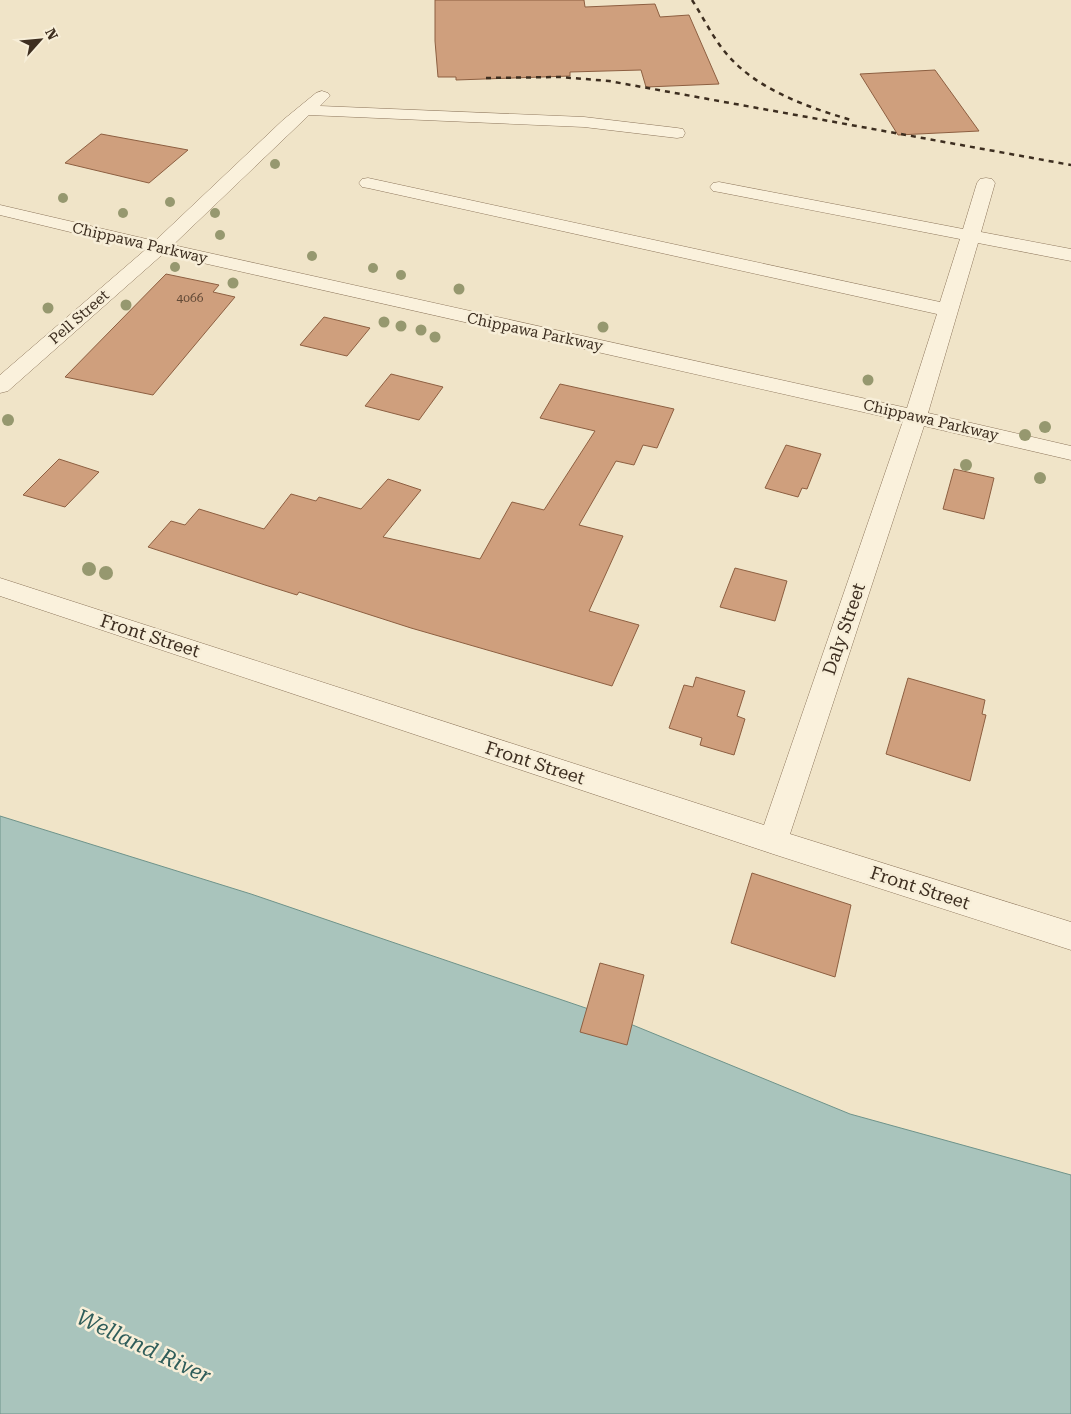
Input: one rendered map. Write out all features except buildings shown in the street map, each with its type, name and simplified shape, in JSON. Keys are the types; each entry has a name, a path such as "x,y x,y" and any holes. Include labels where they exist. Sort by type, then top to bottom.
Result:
{"street":[{"name":"Pell Street","path":"0,386 159,248 322,96"},
{"path":"305,110 584,122 678,133"},
{"path":"368,182 948,310"},
{"name":"Daly Street","path":"773,842 916,416 986,183"},
{"path":"718,187 1071,255"},
{"name":"Chippawa Parkway","path":"0,210 159,248 916,416 1071,453"},
{"name":"Front Street","path":"0,587 773,842 1071,936"}],"water":[{"name":"Welland River","path":"0,816 251,894 618,1019 850,1114 1071,1175 1071,1414 0,1414"}],"railway":[{"path":"692,0 725,52 751,76 766,86 800,103 851,120"},
{"path":"486,78 560,77 609,81 1071,165"}]}
